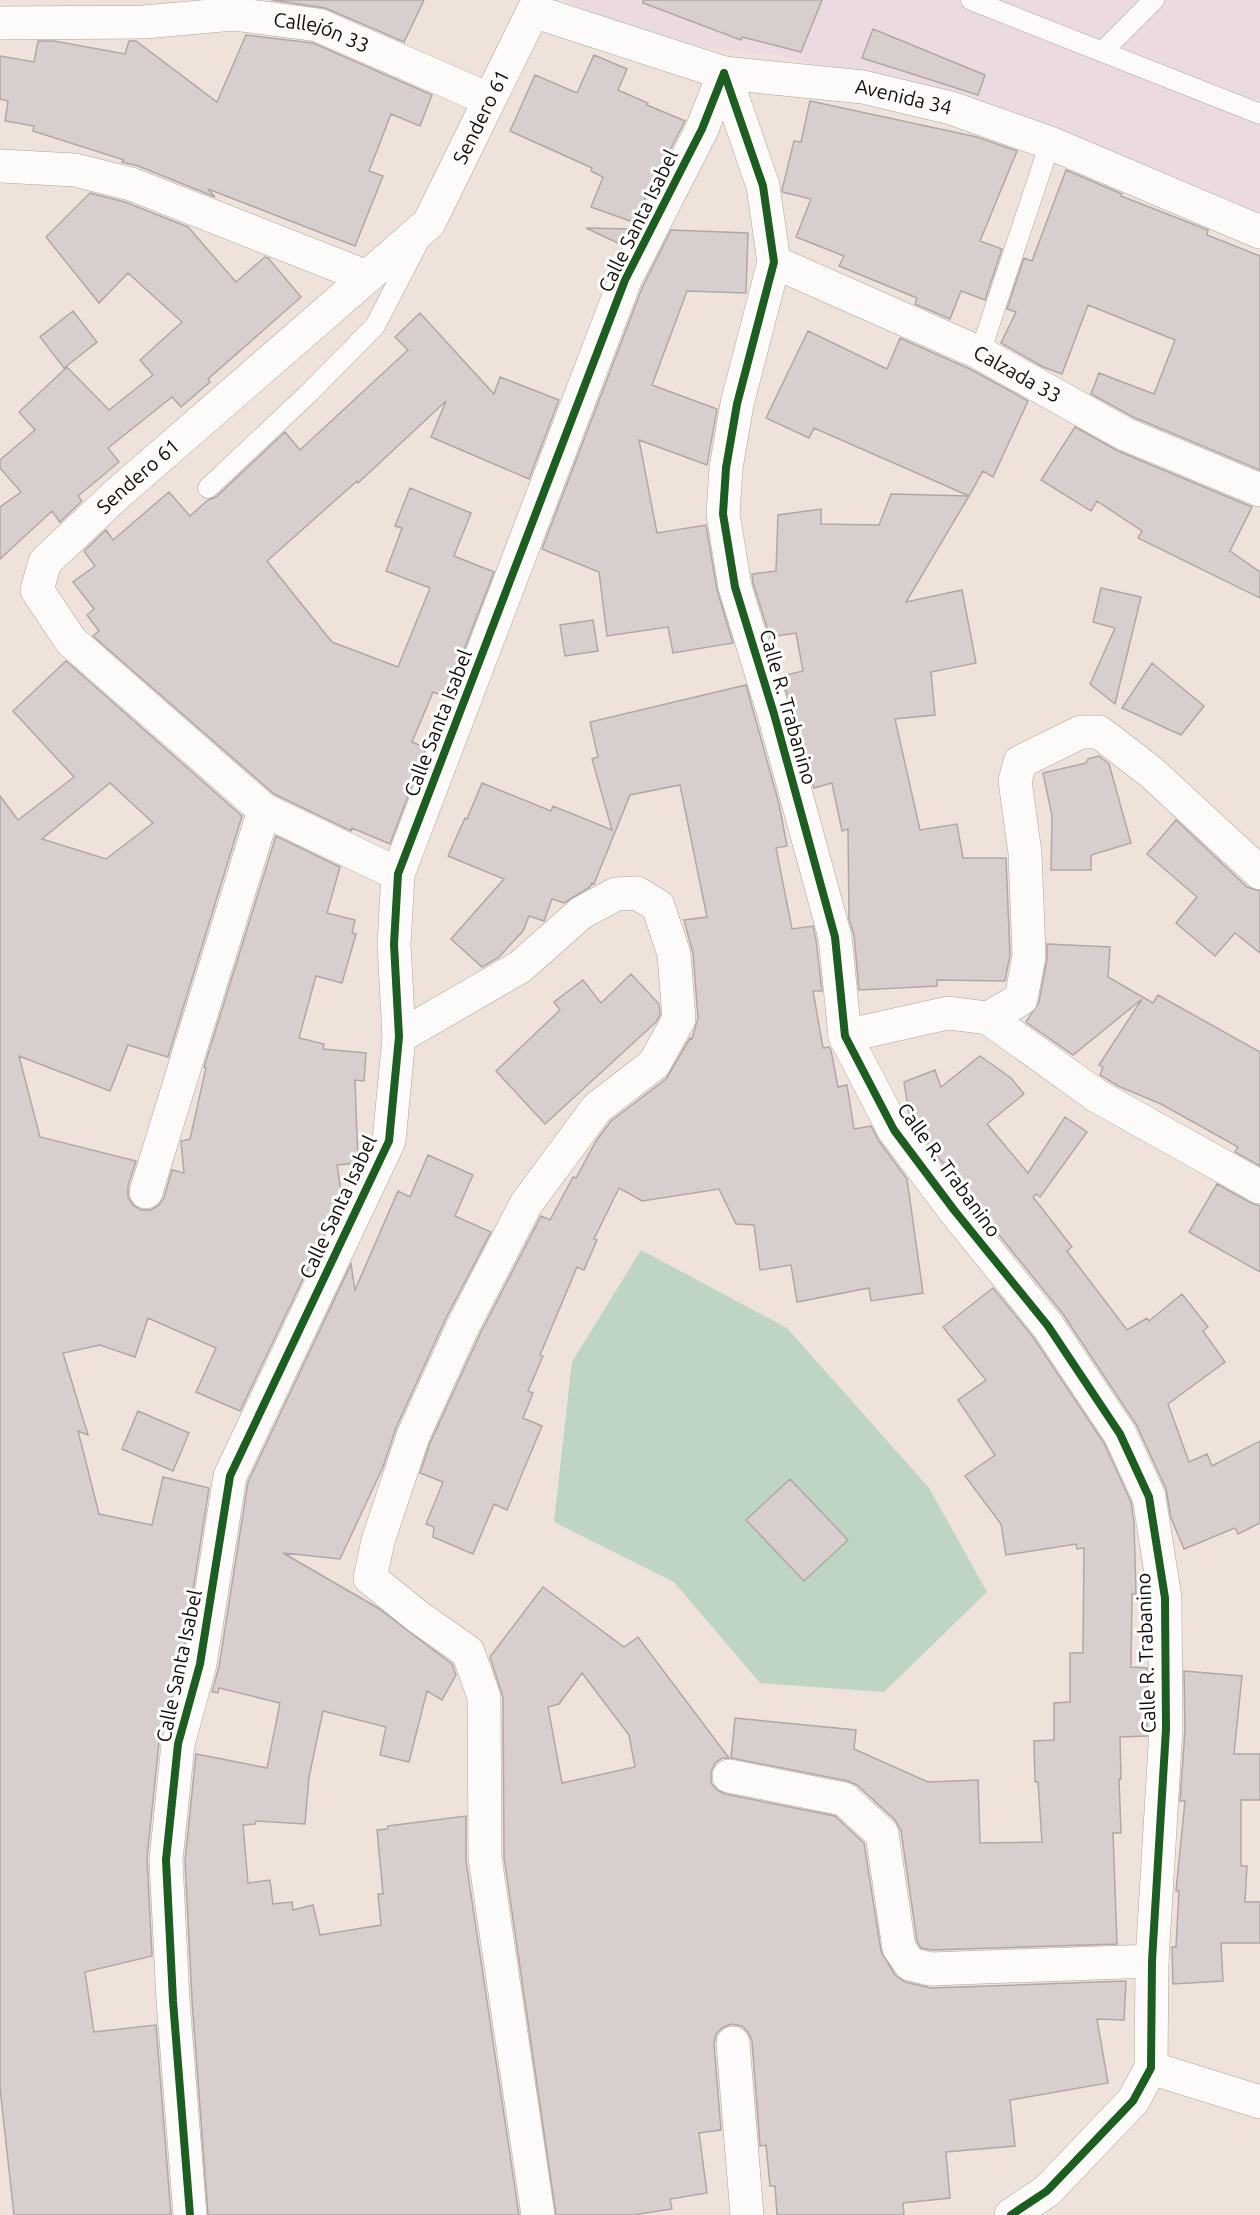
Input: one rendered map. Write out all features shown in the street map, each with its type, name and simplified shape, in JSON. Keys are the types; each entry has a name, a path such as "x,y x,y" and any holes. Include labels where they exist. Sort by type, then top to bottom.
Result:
{"street":[{"name":"Avenida 34","path":"533,11 724,73 863,87 951,108 1050,142 1260,232"},
{"name":"Sendero 61","path":"398,874 264,810 71,641 37,590 45,562 116,495 429,223 533,11"},
{"name":"Callejón 33","path":"0,24 144,22 233,14 318,25 488,99"},
{"name":"Calle R. Trabanino","path":"724,73 763,186 774,262 737,404 726,468 723,514 735,587 774,714 835,937 845,1036 894,1130 954,1210 1048,1326 1120,1434 1149,1497 1165,1598 1166,1729 1152,1961 1151,2068 1133,2102 1047,2191 1011,2215"},
{"name":"Calle Santa Isabel","path":"190,2215 173,2001 166,1860 178,1744 200,1664 230,1476 389,1141 399,1036 394,944 398,874 625,280 702,129 724,73"},
{"path":"0,166 75,170 131,184 366,277"},
{"name":"Calzada 33","path":"774,262 980,353 1125,434 1260,490"},
{"path":"988,1018 1021,999 1029,956 1025,853 1015,781 1020,762 1081,732 1099,732 1151,772 1260,873"},
{"path":"146,1192 264,810"},
{"path":"399,1036 520,967 581,913 616,894 637,893 658,906 674,954 679,1019 654,1064 597,1108 526,1204 463,1326 413,1436 378,1541 370,1578 417,1616 468,1652 484,1696 485,1858 538,2215"},
{"path":"845,1036 948,1014 988,1018 1097,1096 1260,1187"},
{"path":"729,1776 844,1799 882,1834 899,1948 910,1964 930,1969 1152,1961"},
{"path":"733,2043 747,2215"},
{"path":"1151,2068 1260,2102"}],"lane":[{"path":"971,0 1260,114"},
{"path":"1102,52 1154,0"},
{"path":"980,353 1050,142"},
{"path":"208,488 309,393 375,326 429,223"}],"shaded area":[{"path":"562,0 1260,0 1260,219 973,104 781,56 658,42"}],"green space":[{"path":"641,1250 787,1328 929,1488 987,1592 884,1692 760,1683 674,1582 554,1522 572,1362"}],"building":[{"path":"271,0 424,0 404,42 325,8"},
{"path":"643,0 822,0 801,52 742,37 741,40 643,3"},
{"path":"873,29 985,75 978,95 862,58"},
{"path":"246,35 313,43 432,95 420,126 391,114 369,171 383,176 355,246 208,189 215,197 138,166 122,162 124,160 33,131 34,126 5,121 8,101 0,99 0,56 34,62 38,41 54,41 125,54 129,41 136,41 217,102"},
{"path":"594,55 627,69 618,90 685,121 633,222 591,207 603,177 591,171 592,168 510,131 535,75 577,93"},
{"path":"810,101 977,137 1017,151 980,241 1002,249 985,300 961,291 950,319 915,304 917,298 839,266 844,256 796,237 811,199 782,190 794,141 801,142"},
{"path":"1066,170 1122,194 1121,196 1208,230 1207,235 1260,256 1260,470 1133,417 1091,394 1099,373 1154,394 1175,340 1088,305 1062,374 1043,367 1001,343 1016,312 1007,309 1024,258 1032,261"},
{"path":"90,193 125,202 188,227 236,282 265,257 268,258 301,297 208,379 210,382 181,407 172,397 108,448 119,462 78,496 82,501 60,522 52,511 0,559 0,507 21,492 0,468 0,460 35,430 19,412 67,367 109,410 153,375 140,360 182,322 128,273 99,303 46,237"},
{"path":"586,228 630,229 622,245"},
{"path":"671,230 748,233 746,293 687,291 652,385 717,409 707,465 639,440 657,533 706,525 717,590 733,643 673,653 668,627 607,636 599,572 542,549 642,288"},
{"path":"73,311 97,342 64,368 40,337"},
{"path":"420,313 494,394 500,377 559,400 529,479 431,437 446,401 358,483 357,481 267,561 332,642 398,667 430,588 386,571 402,528 395,526 410,488 471,513 454,556 494,572 446,697 433,692 412,742 426,748 390,844 352,828 351,831 274,794 93,636 99,631 87,615 94,609 73,582 95,566 84,551 106,530 113,540 169,492 190,516 208,500 216,497 285,432 300,450 408,350 395,337"},
{"path":"808,331 887,369 900,338 972,370 1028,401 993,477 983,471 969,496 814,428 809,438 766,418"},
{"path":"1075,427 1118,451 1252,507 1230,551 1260,572 1260,598 1138,538 1142,531 1097,501 1091,511 1041,480"},
{"path":"891,494 969,496 906,602 962,590 976,663 931,672 935,715 895,719 920,830 957,824 963,858 1006,858 1010,955 1005,981 937,980 937,986 859,990 854,935 849,919 848,829 842,831 832,783 814,788 782,676 803,671 796,633 770,637 753,583 752,574 776,571 778,515 821,509 821,524 879,525"},
{"path":"1101,588 1141,597 1115,704 1090,684 1115,628 1093,622"},
{"path":"593,620 598,651 565,656 560,625"},
{"path":"66,661 242,816 168,1057 128,1045 110,1091 19,1056 40,1137 136,1161 128,1186 128,1197 133,1205 141,1210 151,1210 159,1205 164,1198 172,1170 184,1173 181,1141 190,1139 206,1068 204,1067 276,836 340,867 327,913 355,920 352,933 356,934 342,983 316,976 299,1038 324,1044 323,1049 366,1053 364,1081 355,1080 358,1163 337,1165 342,1197 240,1411 196,1392 216,1348 148,1318 135,1357 100,1345 63,1353 88,1435 78,1431 99,1514 152,1525 163,1477 209,1488 182,1660 159,1742 147,1858 152,1956 85,1972 94,2032 156,2025 171,2215 14,2215 0,2088 0,796 18,820 74,777 13,711","holes":["110,783 153,823 106,859 42,839"]},
{"path":"1152,663 1204,706 1181,735 1122,708"},
{"path":"746,685 779,804 787,846 776,848 792,929 813,926 816,940 822,991 813,991 823,1048 829,1047 831,1050 838,1087 847,1085 854,1129 871,1126 879,1141 907,1179 923,1293 871,1301 869,1288 797,1302 791,1265 760,1270 754,1225 736,1224 719,1189 642,1201 619,1188 594,1239 597,1240 584,1270 577,1267 540,1355 543,1356 528,1391 533,1393 523,1418 542,1426 507,1510 494,1504 473,1554 433,1537 434,1527 426,1524 443,1482 420,1473 430,1443 480,1334 541,1216 550,1220 573,1177 576,1178 596,1141 611,1121 666,1079 690,1038 692,1039 698,1018 693,953 684,920 707,917 680,785 630,795 594,884 592,883 590,887 564,903 552,899 544,921 529,916 523,931 498,958 482,967 451,939 504,879 448,856 482,783 551,811 553,806 612,830 592,759 598,757 590,722"},
{"path":"1099,756 1109,764 1131,843 1091,855 1091,870 1051,870 1052,816 1043,773 1086,763 1088,759"},
{"path":"1176,820 1247,887 1260,891 1260,953 1235,933 1215,956 1176,923 1197,897 1147,854"},
{"path":"1047,944 1110,947 1108,977 1153,1003 1158,995 1260,1052 1260,1166 1235,1152 1238,1147 1161,1104 1118,1086 1100,1075 1103,1067 1099,1065 1142,999 1073,1055 1026,1022 1039,1002 1047,959"},
{"path":"631,974 659,1004 660,1015 656,1022 545,1124 496,1071 560,1010 554,1002 583,980 601,1003"},
{"path":"980,1056 1011,1078 1024,1094 987,1124 1028,1173 1065,1117 1087,1132 1040,1197 1036,1194 1033,1197 1072,1247 1067,1251 1127,1330 1147,1318 1149,1321 1182,1294 1208,1327 1203,1331 1225,1362 1168,1404 1189,1462 1207,1454 1212,1466 1260,1441 1260,1523 1238,1534 1235,1528 1184,1549 1171,1518 1166,1489 1136,1424 1063,1314 969,1198 910,1120 904,1082 935,1070 941,1087"},
{"path":"428,1155 473,1175 455,1216 491,1232 446,1318 396,1428 383,1467 340,1559 283,1553 378,1608 452,1664 456,1675 442,1700 427,1691 409,1762 380,1755 386,1727 323,1711 309,1777 305,1824 256,1821 255,1824 243,1825 248,1883 270,1880 273,1904 292,1902 293,1910 313,1905 320,1935 381,1925 378,1894 383,1894 377,1830 387,1829 388,1826 466,1816 466,1861 519,2215 208,2215 192,2000 185,1861 196,1754 267,1768 280,1703 219,1688 218,1693 212,1692 219,1667 248,1482 351,1264 355,1290 398,1191 410,1197"},
{"path":"1217,1184 1260,1206 1260,1272 1189,1232"},
{"path":"993,1288 1033,1337 1104,1443 1131,1502 1134,1523 1136,1594 1132,1594 1131,1667 1147,1668 1147,1736 1120,1737 1121,1833 1113,1833 1117,1944 932,1950 921,1948 917,1941 901,1831 895,1820 857,1785 848,1781 731,1758 735,1718 856,1730 854,1749 928,1782 978,1780 980,1843 1042,1842 1038,1782 1035,1782 1034,1741 1054,1740 1054,1703 1070,1702 1070,1653 1083,1653 1084,1548 1077,1549 1076,1544 1006,1555 1001,1524 965,1476 995,1455 958,1400 986,1380 943,1327"},
{"path":"138,1411 189,1433 173,1471 122,1449"},
{"path":"790,1479 848,1540 804,1581 746,1520"},
{"path":"543,1587 624,1647 638,1637 729,1758 722,1758 715,1763 711,1772 711,1783 717,1790 725,1794 835,1816 864,1843 881,1951 895,1975 905,1982 931,1988 1126,1981 1124,2020 1097,2019 1108,2083 1010,2100 1015,2146 946,2152 950,2198 903,2203 904,2215 777,2215 775,2186 770,2186 766,2145 760,2146 752,2041 742,2026 731,2024 716,2034 714,2044 721,2130 699,2133 707,2193 670,2199 672,2209 633,2215 556,2215 504,1857 503,1697 490,1657","holes":["582,1673 629,1735 635,1767 562,1783 548,1707 559,1704"]},
{"path":"1184,1671 1242,1676 1234,1754 1260,1754 1260,1800 1241,1800 1241,1866 1247,1866 1245,1902 1260,1902 1260,1943 1221,1943 1223,1981 1173,1984 1172,1947 1176,1947 1179,1891 1176,1891 1185,1801 1180,1801 1185,1730"}],"cycle path":[{"path":"724,73 763,186 774,262 737,404 726,468 723,514 735,587 774,714 835,937 845,1036 894,1130 954,1210 1048,1326 1120,1434 1149,1497 1165,1598 1166,1729 1152,1961 1151,2068 1133,2101 1047,2191 1011,2215"},
{"path":"190,2215 173,2001 166,1860 178,1744 200,1664 230,1476 389,1141 399,1037 394,944 398,874 625,280 702,129 724,73"}]}
